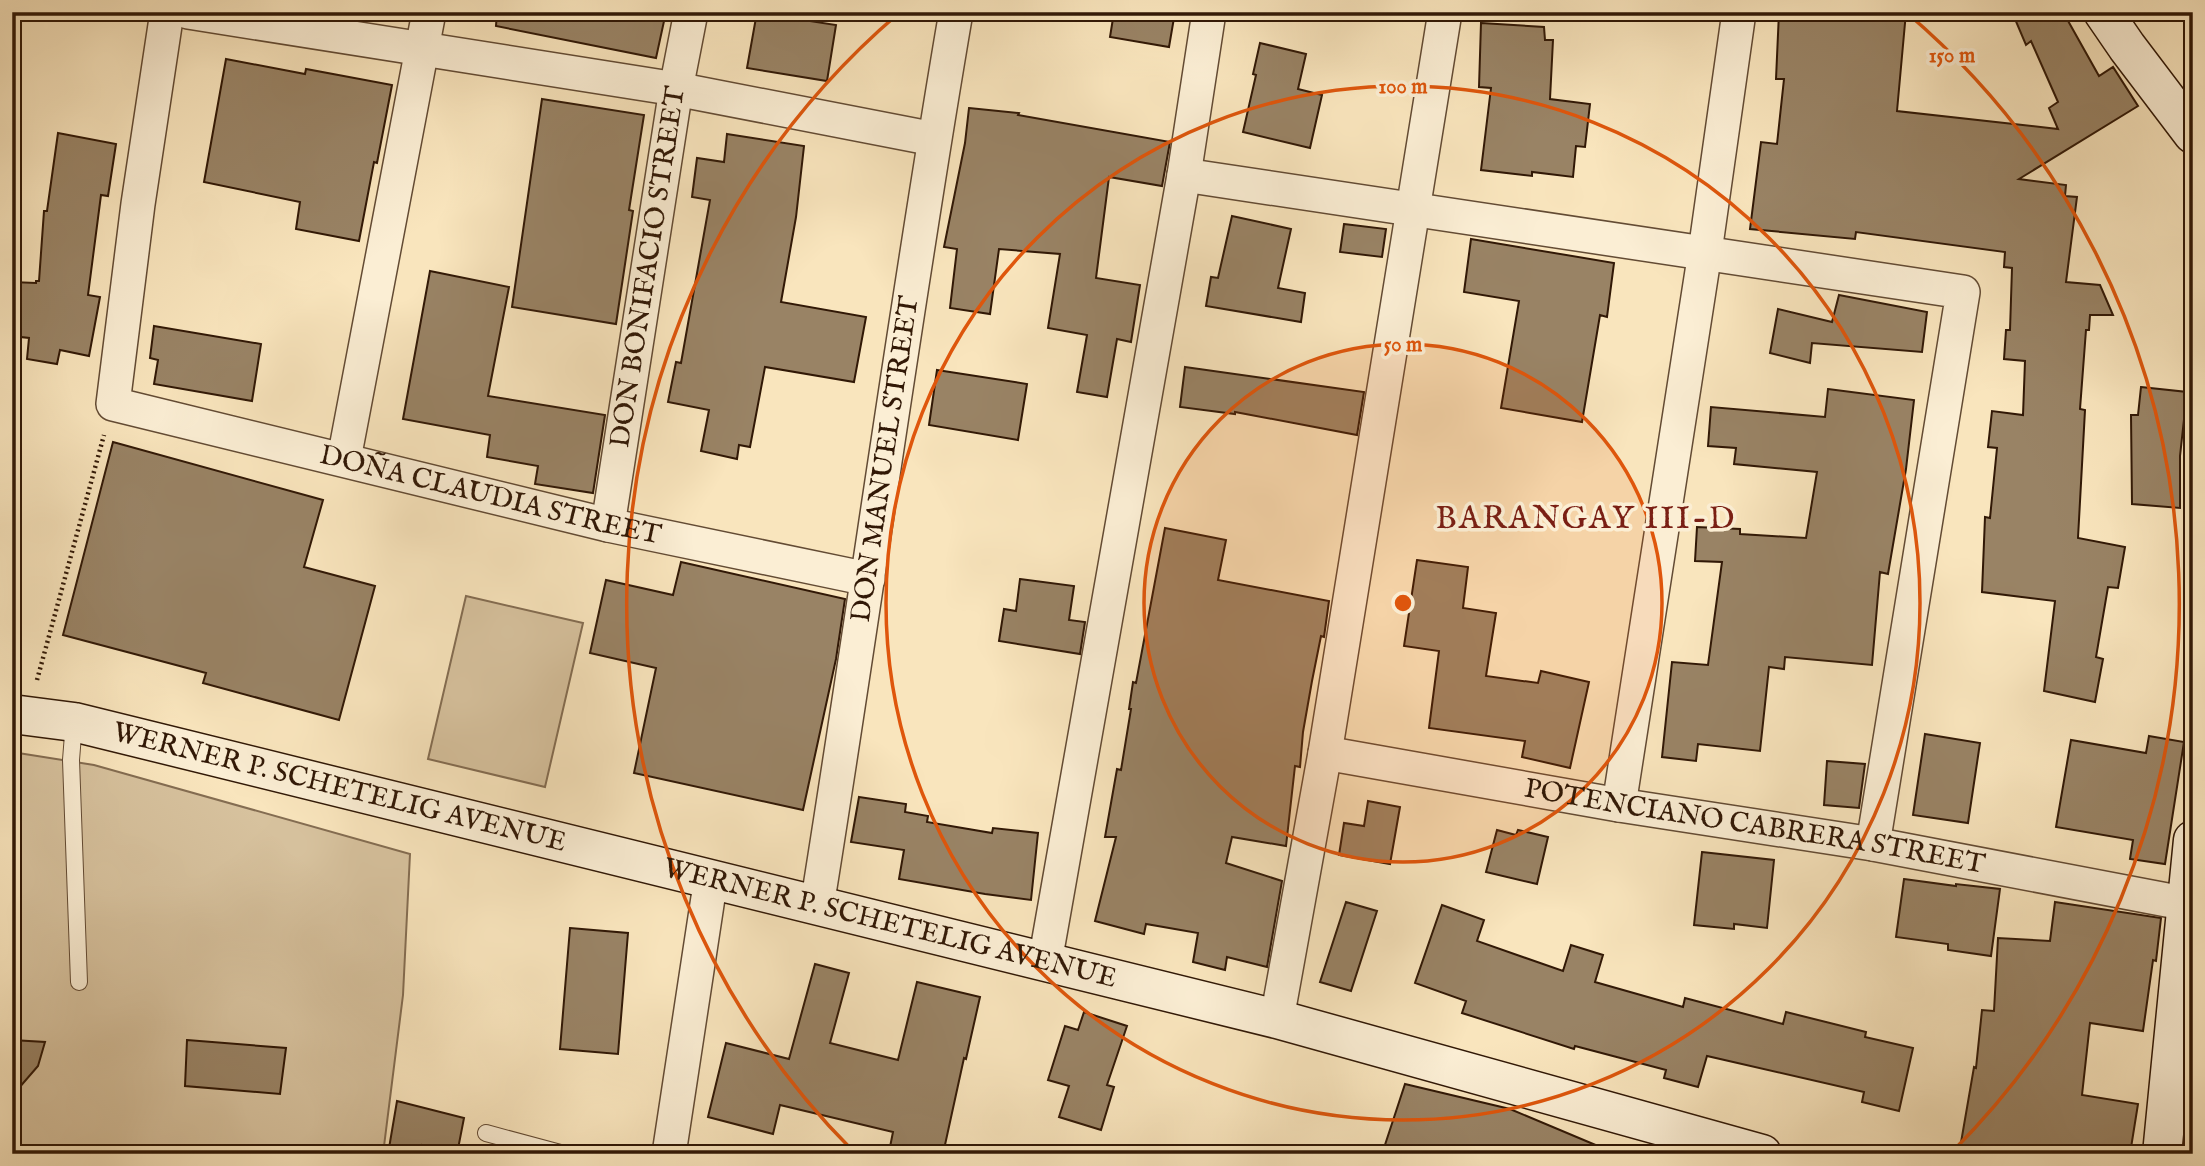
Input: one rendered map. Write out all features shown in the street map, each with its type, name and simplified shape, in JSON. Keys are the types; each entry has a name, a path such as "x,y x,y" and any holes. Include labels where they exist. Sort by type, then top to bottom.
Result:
{"main road":[{"path":"2103,12 2193,134"},
{"name":"WERNER P. SCHETELIG AVENUE","path":"20,714 74,722 1277,1019 1762,1154"},
{"path":"2162,1154 2189,904 2193,840"}],"street":[{"path":"113,404 138,204 167,12"},
{"path":"188,12 676,89 934,139"},
{"path":"344,459 429,12"},
{"name":"DON BONIFACIO STREET","path":"608,525 676,89 691,12"},
{"name":"DON MANUEL STREET","path":"817,906 934,139 956,12"},
{"path":"1045,962 1184,175 1209,12"},
{"path":"1277,1019 1325,753 1445,12"},
{"path":"1619,805 1705,252 1739,12"},
{"path":"1184,175 1963,292 1873,844"},
{"name":"DOÑA CLAUDIA STREET","path":"113,404 608,525 868,579"},
{"name":"POTENCIANO CABRERA STREET","path":"1325,753 1619,805 1873,844 2189,904"},
{"path":"669,1154 711,878"}],"lane":[{"path":"74,722 71,760 79,982"},
{"path":"486,1133 564,1154"}],"path":[{"path":"20,714 113,404"}],"shaded area":[{"path":"466,596 583,623 545,787 428,759"},
{"path":"12,752 94,765 410,854 403,995 383,1154 12,1154"}],"building":[{"path":"497,12 666,12 656,58 496,26"},
{"path":"757,12 804,12 803,20 836,25 827,81 747,68"},
{"path":"1114,12 1175,12 1169,47 1110,37"},
{"path":"1779,12 1906,12 1897,111 2058,129 2049,108 2058,102 2031,41 2026,45 2012,12 2077,12 2067,19 2099,76 2113,67 2138,106 2019,179 2066,185 2065,196 2077,197 2066,282 2100,285 2113,315 2090,315 2089,330 2086,330 2080,409 2085,410 2078,538 2125,547 2118,588 2108,587 2096,657 2103,659 2095,702 2044,691 2055,601 1982,592 1985,517 1990,518 1997,448 1988,447 1992,411 2023,415 2025,361 2004,359 2006,330 2010,330 2012,268 2004,267 2005,252 1856,232 1855,239 1750,229 1761,142 1777,144 1784,79 1776,79"},
{"path":"1481,23 1544,27 1545,40 1553,40 1550,99 1590,104 1585,147 1576,146 1573,177 1532,172 1532,176 1481,170 1491,88 1479,87"},
{"path":"1260,43 1306,54 1298,89 1322,95 1310,148 1243,132"},
{"path":"226,59 305,74 306,69 392,85 359,241 296,229 300,202 204,182"},
{"path":"542,99 644,115 629,210 633,211 616,324 512,307"},
{"path":"969,108 1019,113 1018,115 1170,142 1162,186 1109,177 1096,278 1140,285 1131,342 1117,339 1107,397 1077,392 1087,335 1048,328 1060,254 999,249 990,314 950,308 957,249 944,247 965,143"},
{"path":"58,133 116,144 108,196 101,195 88,295 100,297 89,356 60,350 57,364 27,359 29,338 12,336 12,282 39,281 44,211 47,211"},
{"path":"727,134 804,146 796,217 781,302 866,317 854,382 765,367 750,447 739,445 737,459 701,451 709,410 668,402 676,362 681,363 710,200 692,197 697,158 724,162"},
{"path":"1232,216 1291,229 1278,288 1305,293 1301,322 1206,306 1211,277 1218,278"},
{"path":"1344,224 1386,229 1382,257 1340,252"},
{"path":"1471,239 1614,263 1607,317 1600,315 1582,422 1501,408 1519,301 1464,292"},
{"path":"430,271 509,287 488,396 605,415 593,493 535,484 538,466 487,457 490,435 403,419"},
{"path":"1839,295 1927,312 1922,352 1812,343 1810,363 1770,353 1778,309 1832,322"},
{"path":"154,326 261,344 252,401 154,384 158,360 150,358"},
{"path":"1185,367 1364,392 1357,435 1235,412 1180,407"},
{"path":"937,370 1027,384 1018,440 929,425"},
{"path":"2141,387 2187,392 2180,456 2180,508 2132,504 2131,415 2138,415"},
{"path":"1828,389 1914,400 1906,469 1888,574 1880,572 1872,665 1785,657 1784,669 1769,667 1760,751 1698,744 1696,761 1662,757 1672,662 1708,665 1722,562 1695,561 1697,527 1740,529 1740,534 1806,538 1817,472 1734,464 1736,448 1708,446 1711,407 1825,417"},
{"path":"113,442 323,500 304,567 375,586 339,720 203,683 206,673 63,635"},
{"path":"1165,528 1226,540 1218,580 1329,601 1324,637 1321,636 1303,732 1300,767 1295,766 1286,846 1232,837 1226,863 1282,881 1267,967 1227,957 1225,970 1193,962 1198,933 1146,924 1144,934 1095,921 1116,837 1105,837 1117,769 1121,770 1133,682 1136,683"},
{"path":"1417,560 1468,567 1463,608 1496,613 1486,676 1538,683 1541,671 1589,682 1570,768 1522,757 1525,741 1429,728 1439,651 1404,646"},
{"path":"681,562 845,599 836,659 803,810 634,773 656,668 590,653 606,580 673,595"},
{"path":"1020,579 1074,586 1069,620 1085,622 1080,654 999,641 1004,609 1016,611"},
{"path":"1925,734 1980,743 1968,823 1913,815"},
{"path":"2149,736 2184,742 2165,864 2130,859 2133,840 2056,827 2071,740 2146,753"},
{"path":"1827,761 1865,764 1859,808 1824,805"},
{"path":"859,797 906,804 905,812 928,816 927,822 992,833 993,828 1038,833 1031,900 899,879 904,850 851,842"},
{"path":"1368,801 1400,807 1390,864 1339,855 1344,823 1364,826"},
{"path":"1497,830 1516,835 1518,830 1548,837 1537,884 1486,872"},
{"path":"1702,852 1774,860 1767,928 1734,924 1734,929 1694,925"},
{"path":"1904,879 2000,889 1991,956 1948,950 1948,944 1896,937"},
{"path":"1346,902 1377,911 1351,991 1320,982"},
{"path":"2055,902 2161,918 2143,1031 2090,1023 2082,1095 2138,1104 2130,1154 1959,1154 1974,1067 1976,1068 1982,1010 1994,1011 1998,938 2050,941"},
{"path":"1442,905 1484,920 1477,941 1563,971 1571,945 1603,955 1595,982 1683,1007 1685,998 1783,1024 1786,1012 1866,1032 1865,1037 1913,1048 1899,1111 1862,1102 1864,1092 1707,1056 1698,1087 1664,1078 1666,1070 1575,1046 1574,1049 1462,1013 1466,1001 1415,983"},
{"path":"570,928 628,933 618,1054 560,1049"},
{"path":"815,964 849,973 830,1043 898,1060 917,982 980,997 943,1154 920,1154 890,1147 893,1132 780,1105 773,1134 708,1117 726,1043 789,1059"},
{"path":"1084,1012 1127,1026 1107,1085 1114,1087 1101,1130 1059,1117 1069,1086 1048,1080 1065,1026 1078,1030"},
{"path":"12,1040 45,1042 38,1066 12,1096"},
{"path":"187,1040 286,1048 280,1094 185,1086"},
{"path":"1405,1084 1510,1109 1617,1154 1382,1154"},
{"path":"397,1101 464,1118 457,1154 422,1145 420,1154 388,1154"}],"district":[{"name":"BARANGAY III-D","path":"1586,519"}]}
